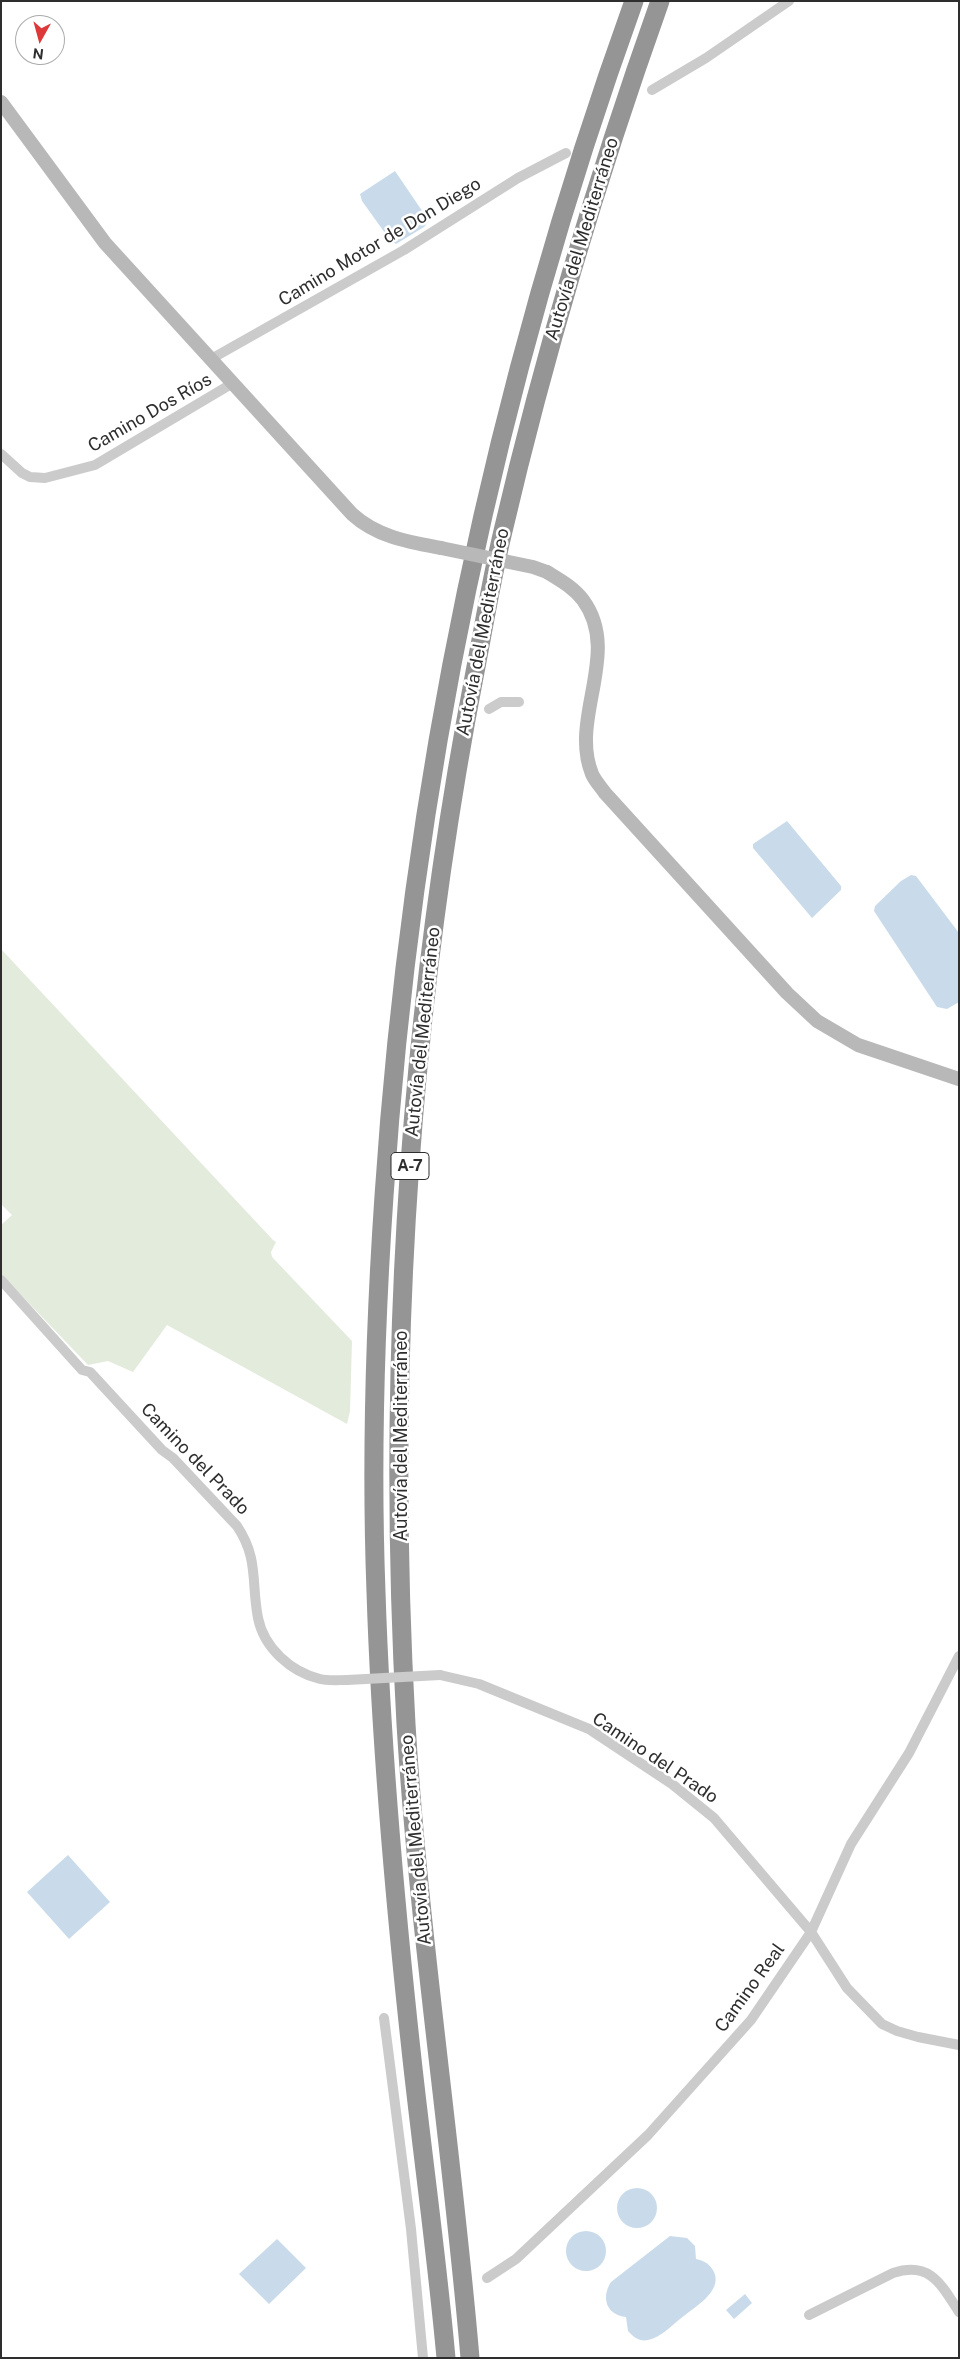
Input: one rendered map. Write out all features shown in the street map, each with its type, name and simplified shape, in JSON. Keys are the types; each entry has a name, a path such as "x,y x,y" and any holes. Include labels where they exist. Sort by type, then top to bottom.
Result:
{"highway":[{"name":"Autovía del Mediterráneo","path":"446,2358 396,1903 384,1758 375,1587 375,1383 378,1290 394,1059 405,953 430,780 480,526 512,392 560,224 604,86 634,1"},
{"name":"Autovía del Mediterráneo","path":"470,2358 417,1868 406,1722 400,1511 400,1345 415,1095 425,992 455,775 502,536 571,271 621,110 660,1"}],"main road":[{"path":"1,102 105,243 361,522 392,538 533,567 547,572 569,586 583,600 594,623 598,639 598,658 585,734 588,760 593,776 605,793 782,988 817,1021 858,1045 959,1079"}],"street":[{"path":"652,90 706,58 789,1"},
{"name":"Camino Motor de Don Diego","path":"211,359 404,250 518,178 566,153"},
{"name":"Camino Dos Ríos","path":"1,454 22,473 30,477 45,478 95,465 233,383"},
{"path":"489,709 500,702 519,702"},
{"name":"Camino del Prado","path":"1,1280 82,1370 90,1372 162,1450 173,1458 238,1526 246,1539 252,1557 258,1619 275,1652 288,1664 304,1674 322,1680 440,1675 479,1684 588,1729 672,1784 714,1818 811,1932 847,1988 882,2024 918,2038 959,2045"},
{"name":"Camino Real","path":"487,2278 516,2259 652,2131 751,2020 811,1932 851,1844 909,1753 959,1656"},
{"path":"384,2018 411,2229 423,2358"},
{"path":"809,2315 893,2273 907,2268 918,2268 929,2274 941,2285 959,2312"}],"green space":[{"path":"1,949 276,1242 271,1252 272,1257 352,1341 350,1411 347,1424 167,1325 133,1372 108,1361 88,1365 1,1274 1,1225 12,1215 1,1204"}],"water":[{"path":"395,171 429,221 424,227 396,244 390,240 362,201 360,194"},
{"path":"787,821 841,886 841,890 812,918 753,848 753,844"},
{"path":"911,875 916,876 959,933 959,1002 947,1009 937,1007 874,911 875,906 901,881"},
{"path":"68,1855 110,1902 69,1939 27,1892"},
{"path":"641,2188 648,2191 654,2197 657,2208 656,2216 648,2225 641,2228 633,2228 626,2225 618,2216 617,2204 620,2197 629,2189"},
{"path":"582,2231 590,2231 597,2234 603,2240 606,2251 603,2262 597,2268 590,2271 582,2271 575,2268 569,2262 566,2255 566,2247 569,2240 575,2234"},
{"path":"670,2236 687,2238 695,2246 696,2259 707,2263 714,2272 716,2279 714,2286 711,2293 699,2305 661,2334 652,2339 639,2340 628,2331 626,2317 619,2316 610,2309 607,2304 606,2294 611,2282"},
{"path":"277,2239 306,2268 269,2304 239,2274"},
{"path":"745,2294 752,2303 734,2319 726,2310"}]}
